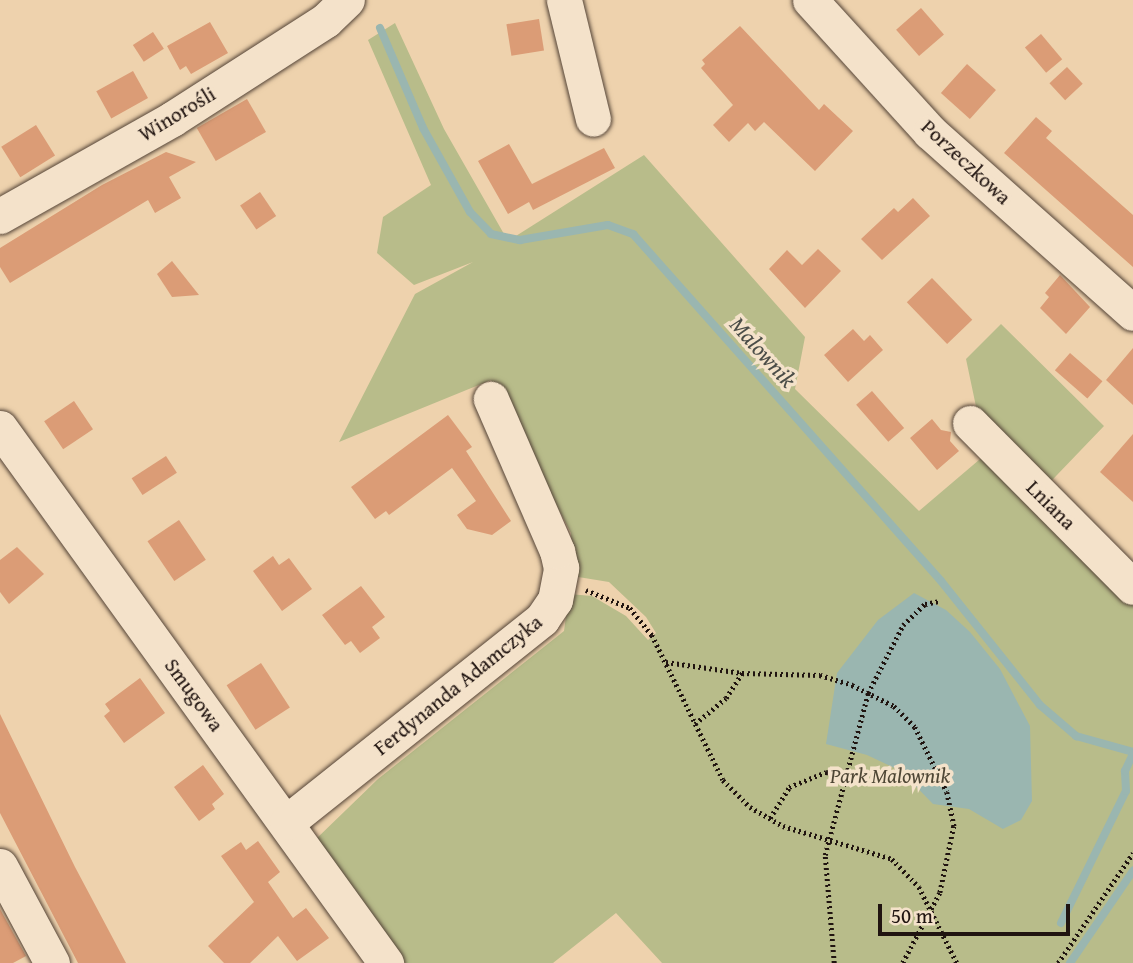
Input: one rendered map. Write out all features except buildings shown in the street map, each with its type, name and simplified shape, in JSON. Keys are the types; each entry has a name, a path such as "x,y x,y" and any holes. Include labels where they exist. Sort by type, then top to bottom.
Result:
{"street":[{"name":"Winorośli","path":"0,216 172,119 326,20 347,0"},
{"path":"564,0 593,119"},
{"name":"Porzeczkowa","path":"810,0 930,132 1133,313"},
{"path":"491,399 557,551 559,584"},
{"name":"Lniana","path":"970,423 1133,587"},
{"name":"Smugowa","path":"0,428 287,822 379,960"},
{"name":"Ferdynanda Adamczyka","path":"287,822 542,619 559,584"},
{"path":"0,866 52,963"}],"path":[{"path":"559,584 591,591 630,608 652,635 723,780 750,807 770,818 829,842 863,847 892,859 932,907 957,963"},
{"path":"834,963 825,855 868,693 903,625 925,604 939,601"},
{"path":"665,662 742,673 820,675 894,706 915,727 947,792 954,826 949,864 932,907 903,963"},
{"path":"695,724 726,698 742,673"},
{"path":"770,818 789,787 826,772 845,775"},
{"path":"1058,963 1133,853"}],"green space":[{"name":"Park Malownik","path":"395,23 444,129 508,241 644,155 805,337 795,389 919,511 986,454 966,359 1001,324 1104,426 1033,500 1133,599 1133,963 662,963 616,913 553,963 405,963 315,840 378,779 564,631 569,594 592,596 626,616 648,640 656,633 646,617 609,582 572,576 571,533 491,380 339,442 415,294 473,262 414,285 377,253 383,217 431,185 368,40"}],"water":[{"path":"914,593 946,610 970,632 1000,669 1030,726 1032,801 1021,820 1003,829 969,809 933,804 901,771 867,755 826,744 837,673 878,620"}],"waterway":[{"name":"Malownik","path":"380,28 423,128 470,212 491,234 520,240 608,225 633,234 941,581 1040,705 1076,736 1133,752"},
{"path":"1061,923 1126,791 1125,771 1133,754"},
{"name":"Malownik","path":"1070,963 1133,871"}]}
